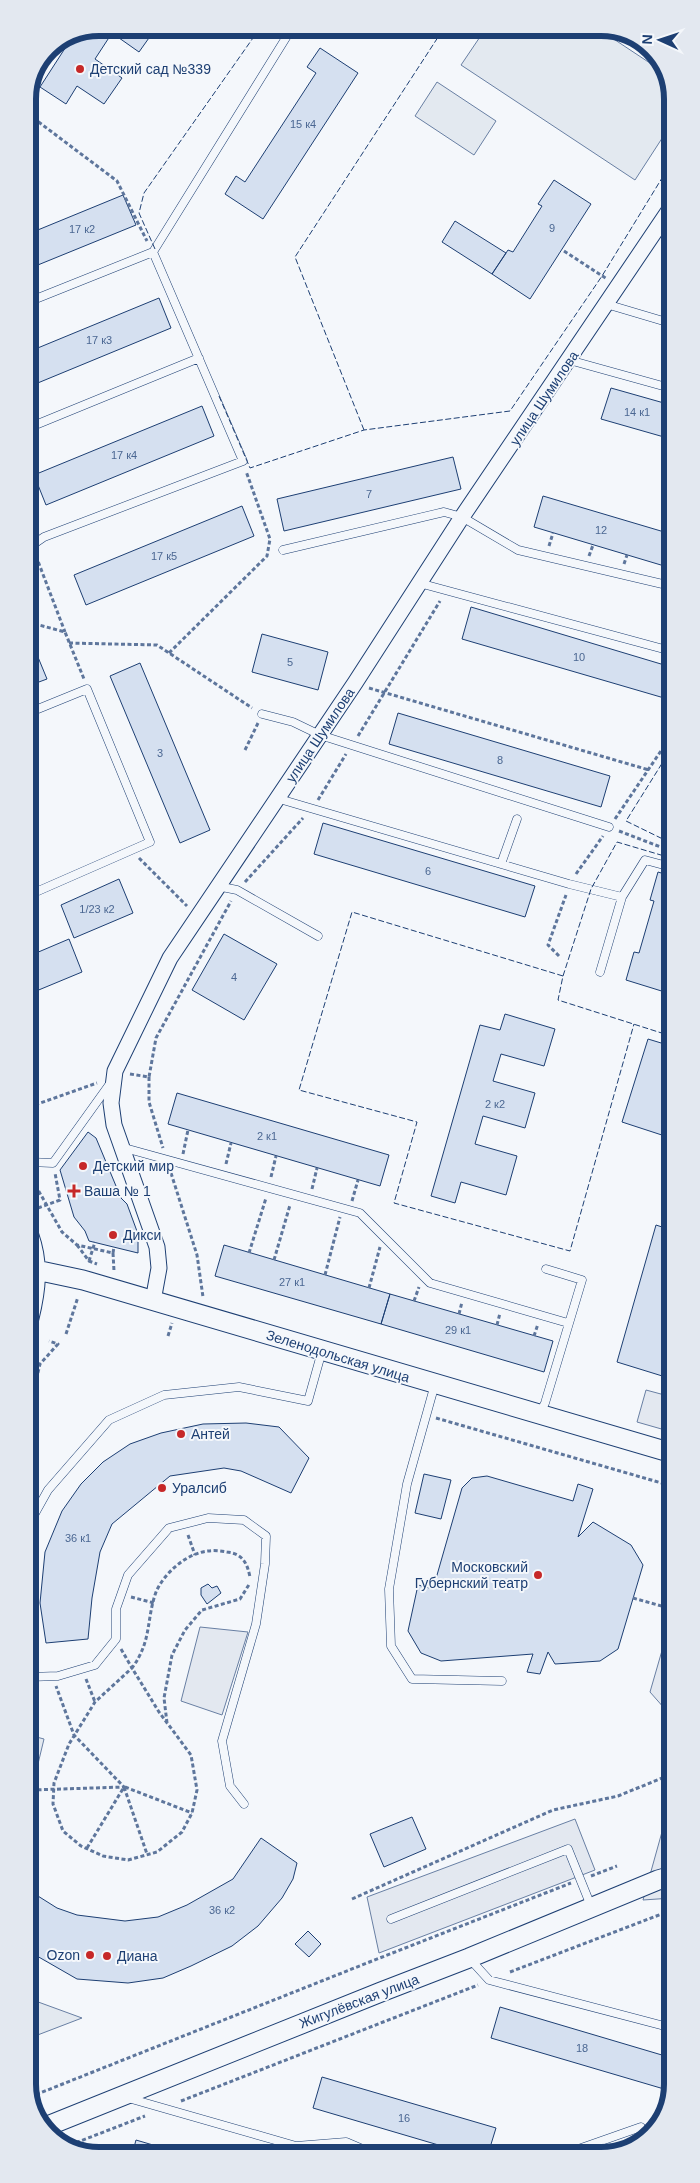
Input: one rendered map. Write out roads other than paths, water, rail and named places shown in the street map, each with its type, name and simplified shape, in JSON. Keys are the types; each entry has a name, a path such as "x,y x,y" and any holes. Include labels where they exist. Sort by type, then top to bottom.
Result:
{"street":[{"name":"улица Шумилова","path":"153,1301 159,1268 157,1247 114,1125 111,1103 115,1071 170,958 664,218"},
{"name":"Зеленодольская улица","path":"36,1270 83,1280 664,1451"},
{"name":"Жигулёвская улица","path":"52,2124 664,1878"}],"lane":[{"path":"36,299 153,252 287,36"},
{"path":"36,542 44,537 243,461 153,252"},
{"path":"606,304 664,321"},
{"path":"36,425 199,358"},
{"path":"569,360 664,386"},
{"path":"283,550 444,512 462,518 518,550 664,584"},
{"path":"420,584 664,649"},
{"path":"36,710 88,689 150,842 36,892"},
{"path":"262,714 293,722 320,735 610,827"},
{"path":"276,798 569,884 622,897"},
{"path":"501,864 517,820"},
{"path":"600,972 622,897 645,860 664,865"},
{"path":"217,886 237,890 318,936"},
{"path":"36,1162 53,1163 108,1090 115,1071"},
{"path":"121,1147 360,1213 430,1283 568,1322"},
{"path":"539,1415 545,1403 582,1280 546,1269"},
{"path":"36,1511 48,1490 109,1420 164,1396 239,1387 308,1401 322,1351"},
{"path":"435,1384 407,1484 389,1589 391,1646 412,1679 502,1681"},
{"path":"36,1677 53,1676 95,1665 116,1639 116,1610 128,1576 169,1528 208,1518 244,1520 266,1536 265,1564 256,1624 222,1741 230,1786 244,1804"},
{"path":"391,1919 568,1849 582,1879 592,1908"},
{"path":"469,1958 489,1980 664,2026"},
{"path":"121,2096 296,2146 346,2142 358,2147"},
{"path":"585,2147 641,2128"}],"place":[{"name":"Детский сад №339","path":"80,69"},
{"name":"Детский мир","path":"83,1166"},
{"name":"Ваша № 1","path":"74,1191"},
{"name":"Дикси","path":"113,1235"},
{"name":"Антей","path":"181,1434"},
{"name":"Уралсиб","path":"162,1488"},
{"name":"Московский Губернский театр","path":"538,1575"},
{"name":"Ozon","path":"90,1955"},
{"name":"Диана","path":"107,1956"}]}
